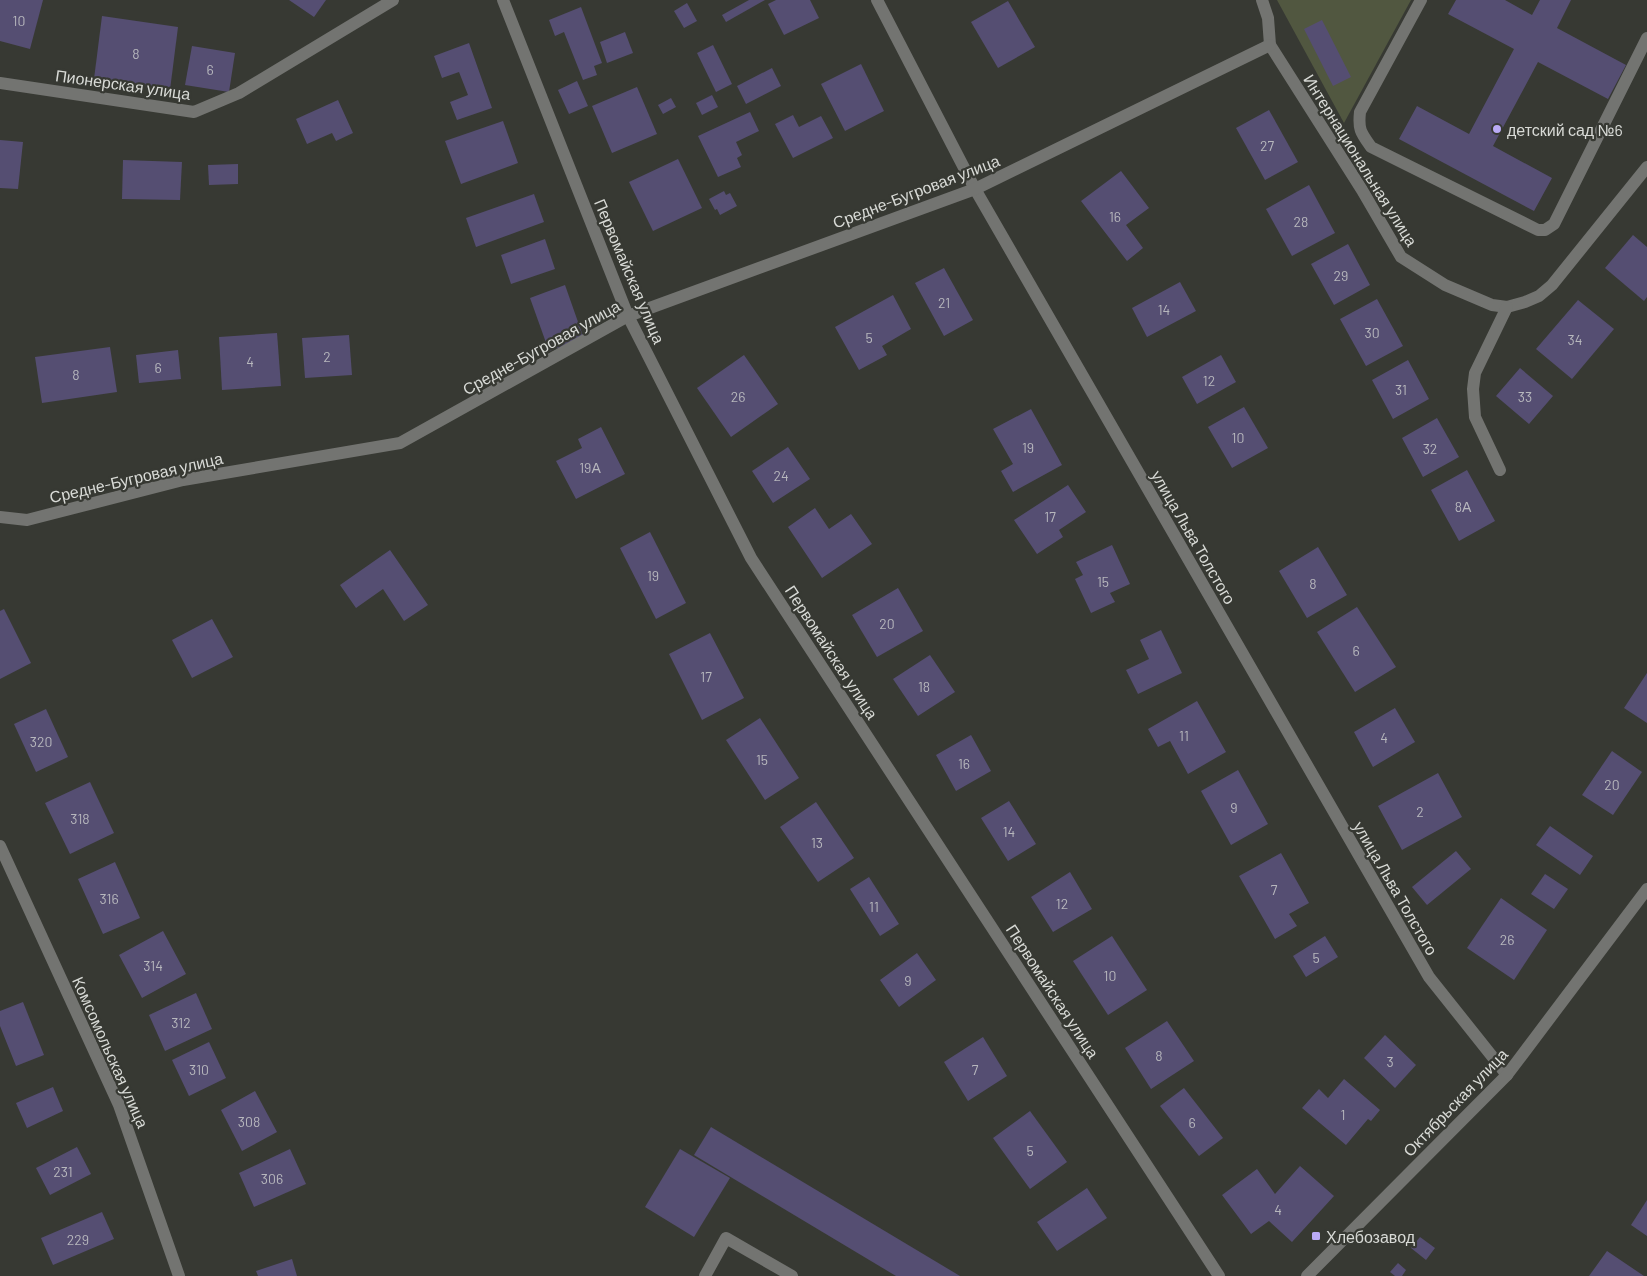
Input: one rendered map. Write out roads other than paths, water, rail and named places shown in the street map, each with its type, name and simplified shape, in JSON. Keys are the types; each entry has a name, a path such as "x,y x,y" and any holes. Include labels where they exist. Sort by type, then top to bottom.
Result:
{"street":[{"name":"Пионерская улица","path":"0,83 194,112 239,93 394,0"},
{"name":"Первомайская улица","path":"503,0 628,316 751,558 1219,1276"},
{"name":"улица Льва Толстого","path":"878,0 975,189 1429,977 1507,1074"},
{"name":"Интернациональная улица","path":"1262,0 1268,18 1270,45 1362,190 1401,257 1445,285 1492,305 1507,308"},
{"path":"1421,0 1360,112 1358,126 1371,147 1538,230 1545,230 1554,224 1647,38"},
{"name":"Средне-Бугровая улица","path":"0,517 26,520 183,480 400,443 628,316 975,189 1270,45"},
{"path":"1500,470 1476,417 1473,389 1475,373 1507,308 1539,296 1552,285 1647,167"},
{"name":"Комсомольская улица","path":"0,846 119,1105 178,1276"},
{"name":"Октябрьская улица","path":"1307,1276 1507,1074 1647,889"},
{"path":"705,1276 726,1238 792,1276"}],"place":[{"name":"детский сад №6","path":"1497,129"},
{"name":"Хлебозавод","path":"1316,1236"}]}
